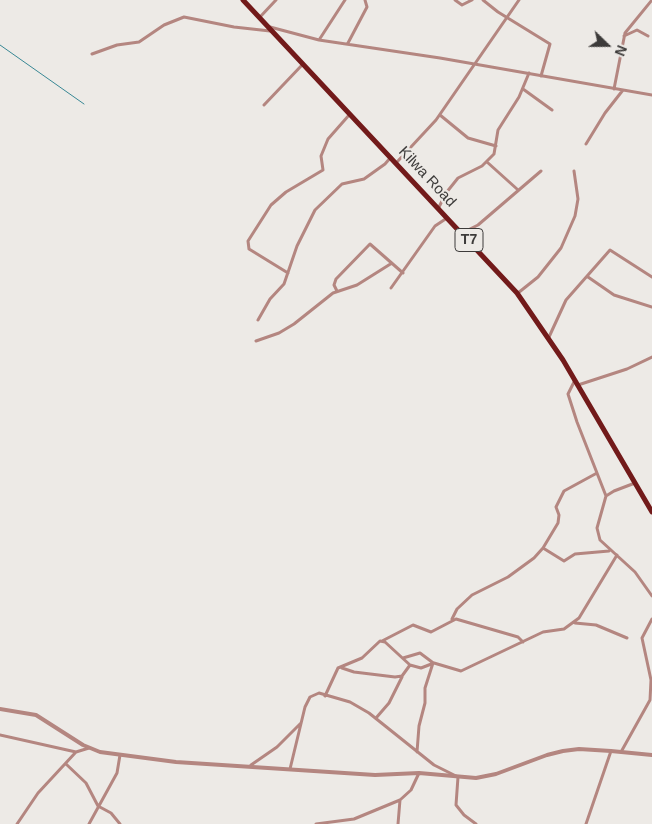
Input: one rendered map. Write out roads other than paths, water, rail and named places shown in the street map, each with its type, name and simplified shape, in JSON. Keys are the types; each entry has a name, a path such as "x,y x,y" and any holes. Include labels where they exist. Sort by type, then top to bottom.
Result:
{"highway":[{"name":"Kilwa Road","path":"243,0 439,207 517,293 549,337 652,512"}],"street":[{"path":"260,17 276,0"},
{"path":"319,40 344,0"},
{"path":"348,44 368,7 365,0"},
{"path":"454,0 462,5 472,0"},
{"path":"484,0 550,44 541,76"},
{"path":"396,162 440,115 519,0"},
{"path":"614,89 624,36 636,17 652,0"},
{"path":"92,54 117,45 139,42 164,25 184,17 234,27 272,29 319,40 475,64 652,95"},
{"path":"624,36 637,30 648,36"},
{"path":"264,105 304,63"},
{"path":"439,207 446,193 458,178 487,162 494,154 498,130 523,90 529,73"},
{"path":"523,90 552,110"},
{"path":"586,144 605,113 623,90"},
{"path":"288,273 249,249 248,241 271,204 286,192 323,170 324,165 321,156 328,140 350,114"},
{"path":"440,115 468,138 496,146"},
{"path":"258,320 270,298 284,284 298,246 315,210 342,184 364,179 391,157"},
{"path":"487,162 517,189"},
{"path":"462,233 478,224 517,189 541,171"},
{"path":"517,293 538,277 561,248 576,210 578,193 574,171"},
{"path":"391,288 435,226 448,218"},
{"path":"337,291 334,285 336,279 361,255 369,244 375,247 403,273"},
{"path":"549,337 562,305 611,249 652,276"},
{"path":"256,341 294,324 337,291 356,285 392,263"},
{"path":"588,277 614,295 652,307"},
{"path":"652,357 627,369 576,383 568,394 606,496 597,528 600,540 635,572 652,596"},
{"path":"324,696 337,670 362,658 382,640 413,625 432,632 452,619 457,609 467,599 508,577 525,565 543,548 558,523 559,515 556,507 559,497 569,487 574,484 578,485 597,473"},
{"path":"606,496 619,488 636,483"},
{"path":"543,548 564,561 575,554 610,551"},
{"path":"402,658 420,653 433,663 461,671 543,632 564,629 574,623 617,555"},
{"path":"452,619 474,623 518,638 523,642"},
{"path":"621,752 648,705 651,680 642,638 652,619"},
{"path":"574,623 596,625 627,638"},
{"path":"382,640 410,664 421,668 433,663"},
{"path":"417,752 418,730 425,704 424,692 433,663"},
{"path":"376,718 389,703 410,664"},
{"path":"342,668 385,677 402,676"},
{"path":"290,770 301,723 310,697 316,693 350,702 376,718 434,765 458,777"},
{"path":"0,710 36,715 89,748 120,755 165,761 290,770 375,774 419,773 476,778 496,774 547,754 563,751 580,749 611,750 652,755"},
{"path":"251,766 277,748 301,723"},
{"path":"0,734 76,752 89,748"},
{"path":"586,824 611,750"},
{"path":"17,824 38,793 76,752"},
{"path":"89,824 117,773 120,755"},
{"path":"66,764 86,783 98,806 111,813 120,824"},
{"path":"316,824 354,819 400,800 411,790 419,773"},
{"path":"458,777 456,805 464,815 476,824"},
{"path":"398,824 400,800"},
{"path":"349,824 354,819"}],"waterway":[{"path":"0,45 84,104"}]}
